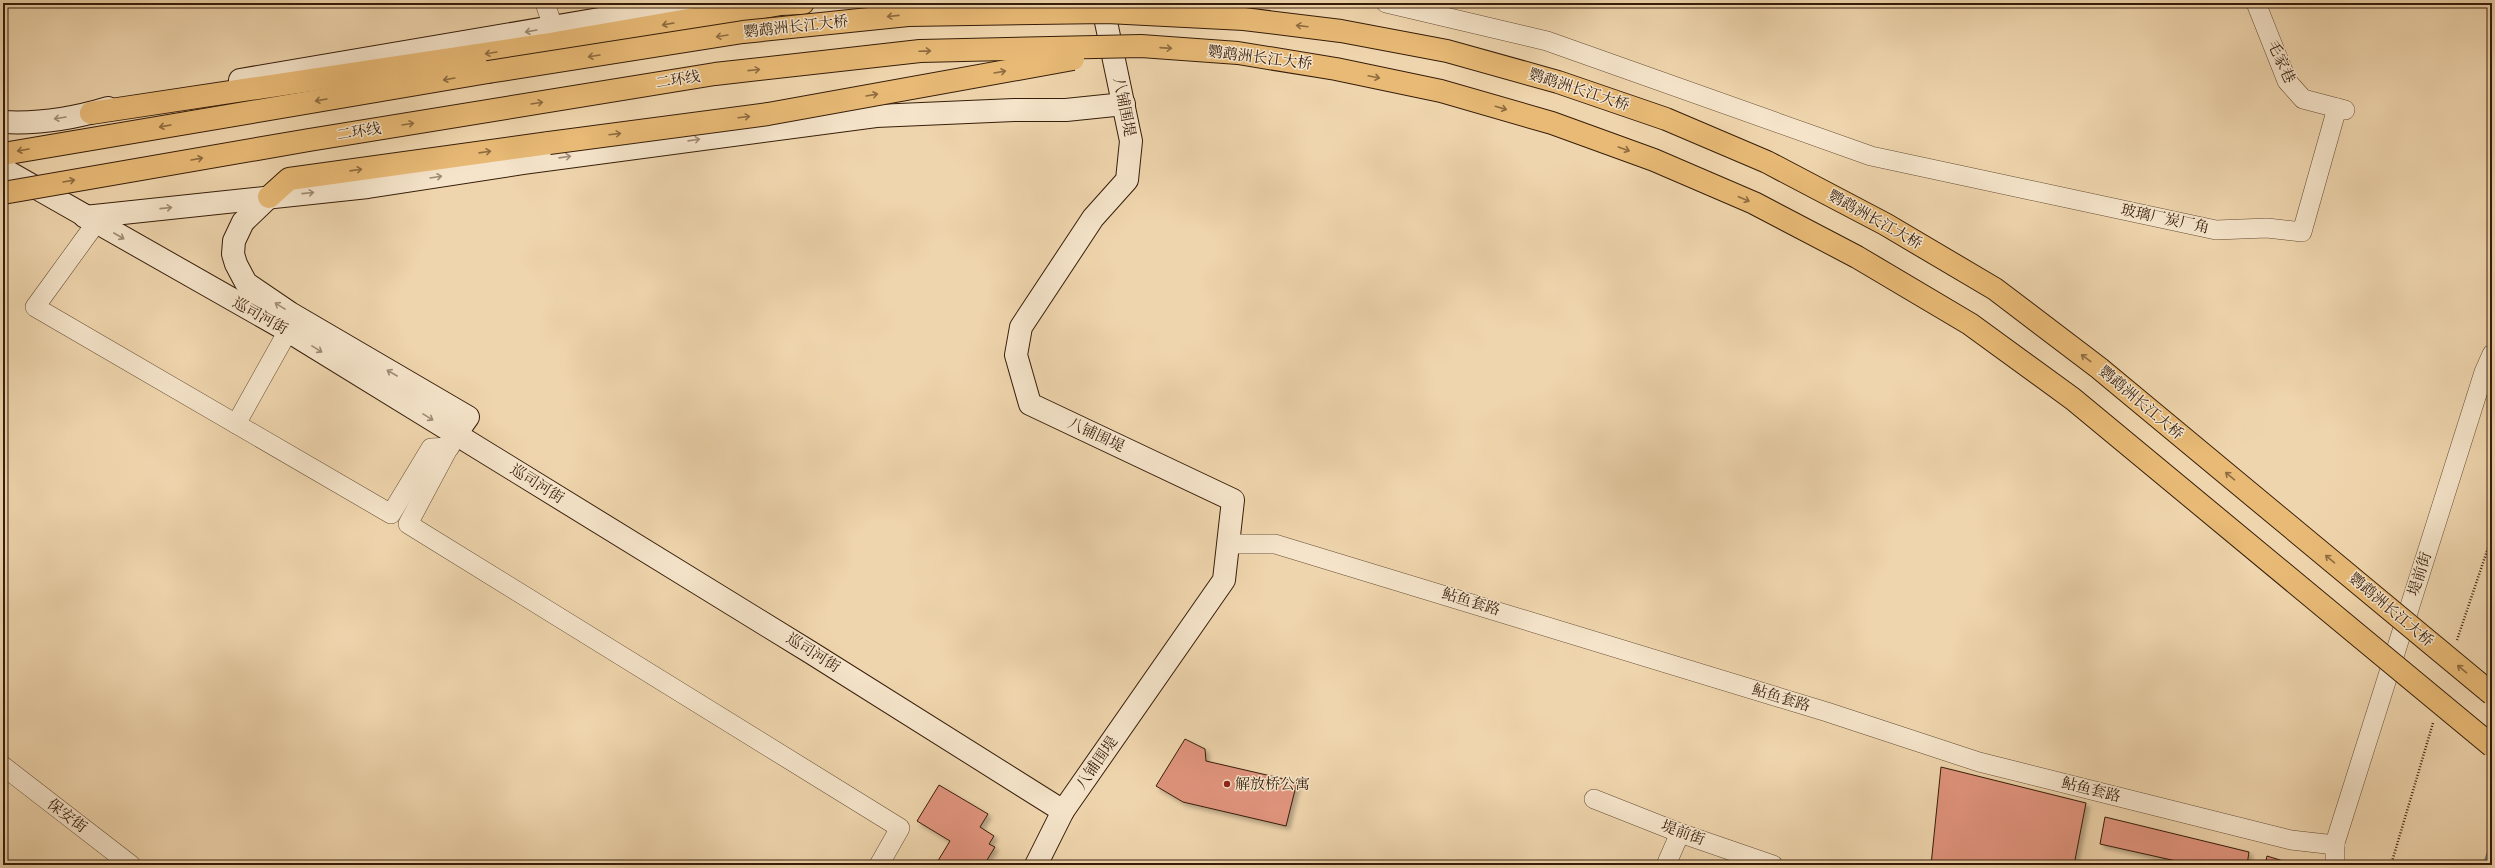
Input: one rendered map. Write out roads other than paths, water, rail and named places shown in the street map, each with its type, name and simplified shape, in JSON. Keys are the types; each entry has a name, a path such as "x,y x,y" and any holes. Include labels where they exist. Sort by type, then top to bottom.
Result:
{"highway":[{"path":"91,113 548,36 780,4 803,3"},
{"path":"1030,3 1104,7"},
{"name":"鹦鹉洲长江大桥","path":"3,154 488,72 743,32 908,15 1104,7 1244,19 1341,31 1447,51 1558,82 1666,119 1767,162 1886,224 1995,290 2106,373 2492,694"},
{"path":"269,197 289,179 768,114 1141,46"},
{"name":"鹦鹉洲长江大桥","path":"715,74 920,51 1141,46 1238,53 1336,69 1442,91 1552,123 1654,160 1774,214 1857,257 1970,324 2073,399 2492,746"},
{"name":"二环线","path":"3,193 316,138 715,74"}],"street":[{"path":"545,3 548,36 694,3"},
{"name":"玻璃厂炭厂角","path":"1386,3 1547,41 1871,156 2216,230 2267,228 2302,232 2341,109"},
{"name":"毛家巷","path":"2256,3 2287,81 2303,99 2341,109"},
{"name":"八铺围堤","path":"1036,865 1063,811 1224,580 1233,500 1030,404 1023,386 1016,355 1020,327 1093,218 1126,180 1132,141 1104,7"},
{"path":"453,441 431,448 391,514 35,307 90,220 269,197 368,187 524,163 876,116 1014,110 1066,110 1124,104"},
{"path":"3,122 22,123 91,113"},
{"name":"巡司河街","path":"3,169 90,220 288,331 453,441 810,652 1063,811"},
{"path":"269,197 243,222 234,241 233,254 236,264 246,283 290,313 468,417 453,441 408,524 900,828 879,865"},
{"path":"236,424 288,331"},
{"name":"堤前街","path":"2335,865 2335,845 2484,372 2492,354"},
{"name":"鲇鱼套路","path":"1229,544 1275,544 1283,546 1820,710 1980,762 2291,840 2335,845"},
{"name":"保安街","path":"3,766 131,865"},
{"name":"堤前街","path":"1594,799 1680,833 1773,865"},
{"path":"1666,865 1680,833"}],"water":[{"path":"2492,839 2492,865 2483,865"}],"place":[{"name":"解放桥公寓","path":"1227,784"}]}
